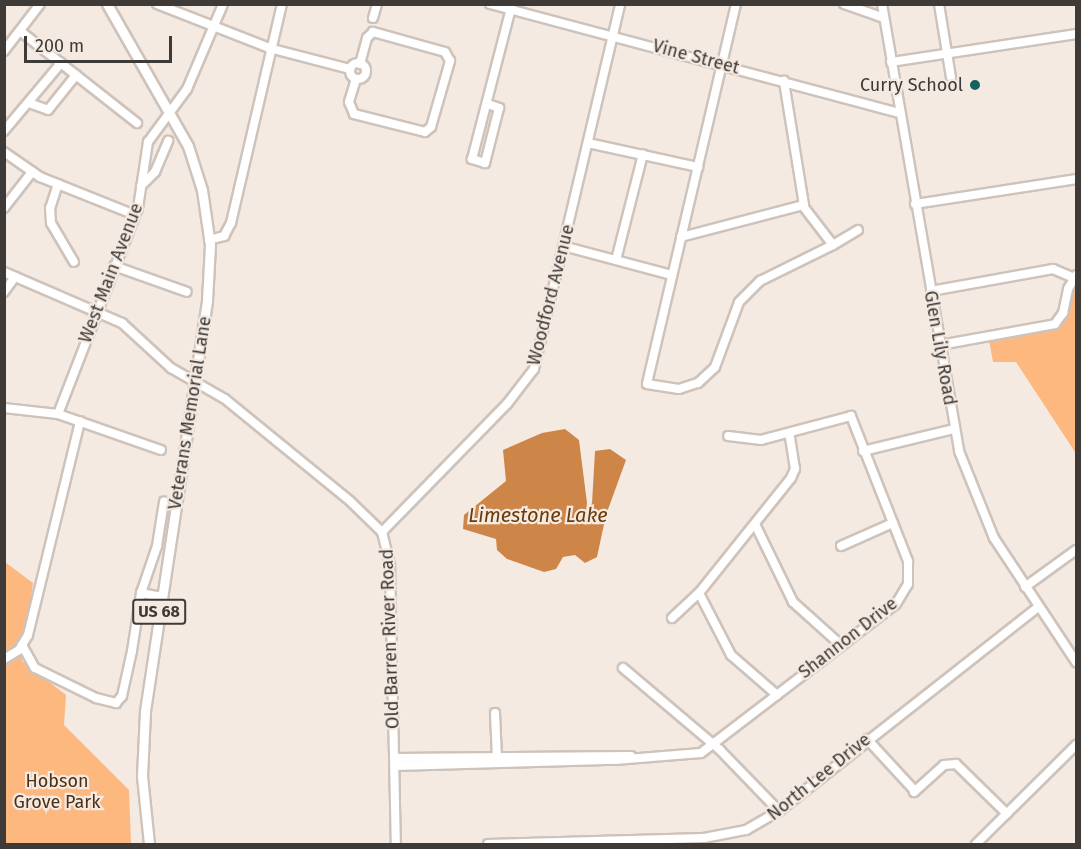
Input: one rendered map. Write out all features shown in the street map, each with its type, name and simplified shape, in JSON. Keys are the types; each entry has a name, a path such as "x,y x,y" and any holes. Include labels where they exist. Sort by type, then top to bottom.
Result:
{"main road":[{"name":"Veterans Memorial Lane","path":"107,4 170,110 197,172 209,240 208,293 143,738 143,791 149,844"}],"street":[{"path":"4,51 40,4"},
{"path":"157,4 270,48 350,69 360,64"},
{"name":"West Main Avenue","path":"58,414 135,215 147,142 189,86 222,4"},
{"path":"209,240 224,236 229,228 282,4"},
{"path":"373,18 377,4"},
{"name":"Vine Street","path":"490,4 511,7 722,63 900,114"},
{"name":"Woodford Avenue","path":"382,532 530,376 543,336 620,4"},
{"path":"736,4 646,384 678,389 698,383 715,367 739,302 760,281 858,230"},
{"path":"844,4 884,18"},
{"name":"Glen Lily Road","path":"882,4 954,429 986,523 1038,607 1077,662"},
{"path":"939,4 951,77"},
{"path":"488,104 499,108 485,162 472,159 488,104 511,7"},
{"path":"20,31 137,123"},
{"path":"373,32 444,52 450,61 431,128 425,132 354,114 349,102 356,79 365,73 360,64 367,38 373,32"},
{"path":"891,62 1077,34"},
{"path":"4,132 61,63"},
{"path":"350,69 356,79"},
{"path":"29,103 48,110 76,75"},
{"path":"784,81 804,205 832,245"},
{"path":"141,186 155,172 168,141"},
{"path":"588,142 698,167"},
{"path":"616,260 643,154"},
{"path":"6,156 58,184 135,215"},
{"path":"4,208 32,172"},
{"path":"915,204 1077,179"},
{"path":"58,184 50,208 51,223 74,262"},
{"path":"681,237 804,205"},
{"path":"563,246 671,275"},
{"path":"114,266 187,292"},
{"path":"931,291 1053,269 1075,277 1062,316 1052,325 940,345"},
{"name":"Old Barren River Road","path":"4,272 97,310 122,323 166,364 220,395 281,444 382,532 390,559 396,844"},
{"path":"4,292 15,277"},
{"path":"4,408 58,414 161,450"},
{"name":"Shannon Drive","path":"395,762 694,755 715,745 890,609 906,588 908,561 851,416 789,433"},
{"path":"4,659 22,645 30,627 80,421"},
{"path":"863,451 954,429"},
{"path":"672,618 699,593 794,472 789,433 755,440 728,436"},
{"path":"22,645 35,668 100,700 116,703 122,696 141,593 155,551 164,502"},
{"path":"841,546 893,523"},
{"path":"755,524 793,602 841,645"},
{"path":"1025,587 1077,550"},
{"path":"141,593 162,597"},
{"path":"699,593 731,655 777,695"},
{"name":"North Lee Drive","path":"488,844 721,837 746,830 779,811 867,738 1038,607"},
{"path":"623,669 715,745 779,811"},
{"path":"495,713 497,760"},
{"path":"867,738 914,792 944,765 956,764 1007,814"},
{"path":"976,844 1077,745"}],"green space":[{"path":"1076,278 1075,452 1016,362 993,362 989,340 1045,331 1062,322"},
{"name":"Hobson Grove Park","path":"5,562 33,583 22,661 66,695 64,725 129,790 131,844 5,844"}],"water":[{"name":"Limestone Lake","path":"565,429 579,440 587,503 585,519 592,503 595,451 610,449 626,460 606,515 597,557 585,563 575,555 563,557 556,569 544,572 507,559 497,550 496,539 463,529 464,515 506,481 503,450 542,433"}],"place":[{"name":"Curry School","path":"975,85"}]}
